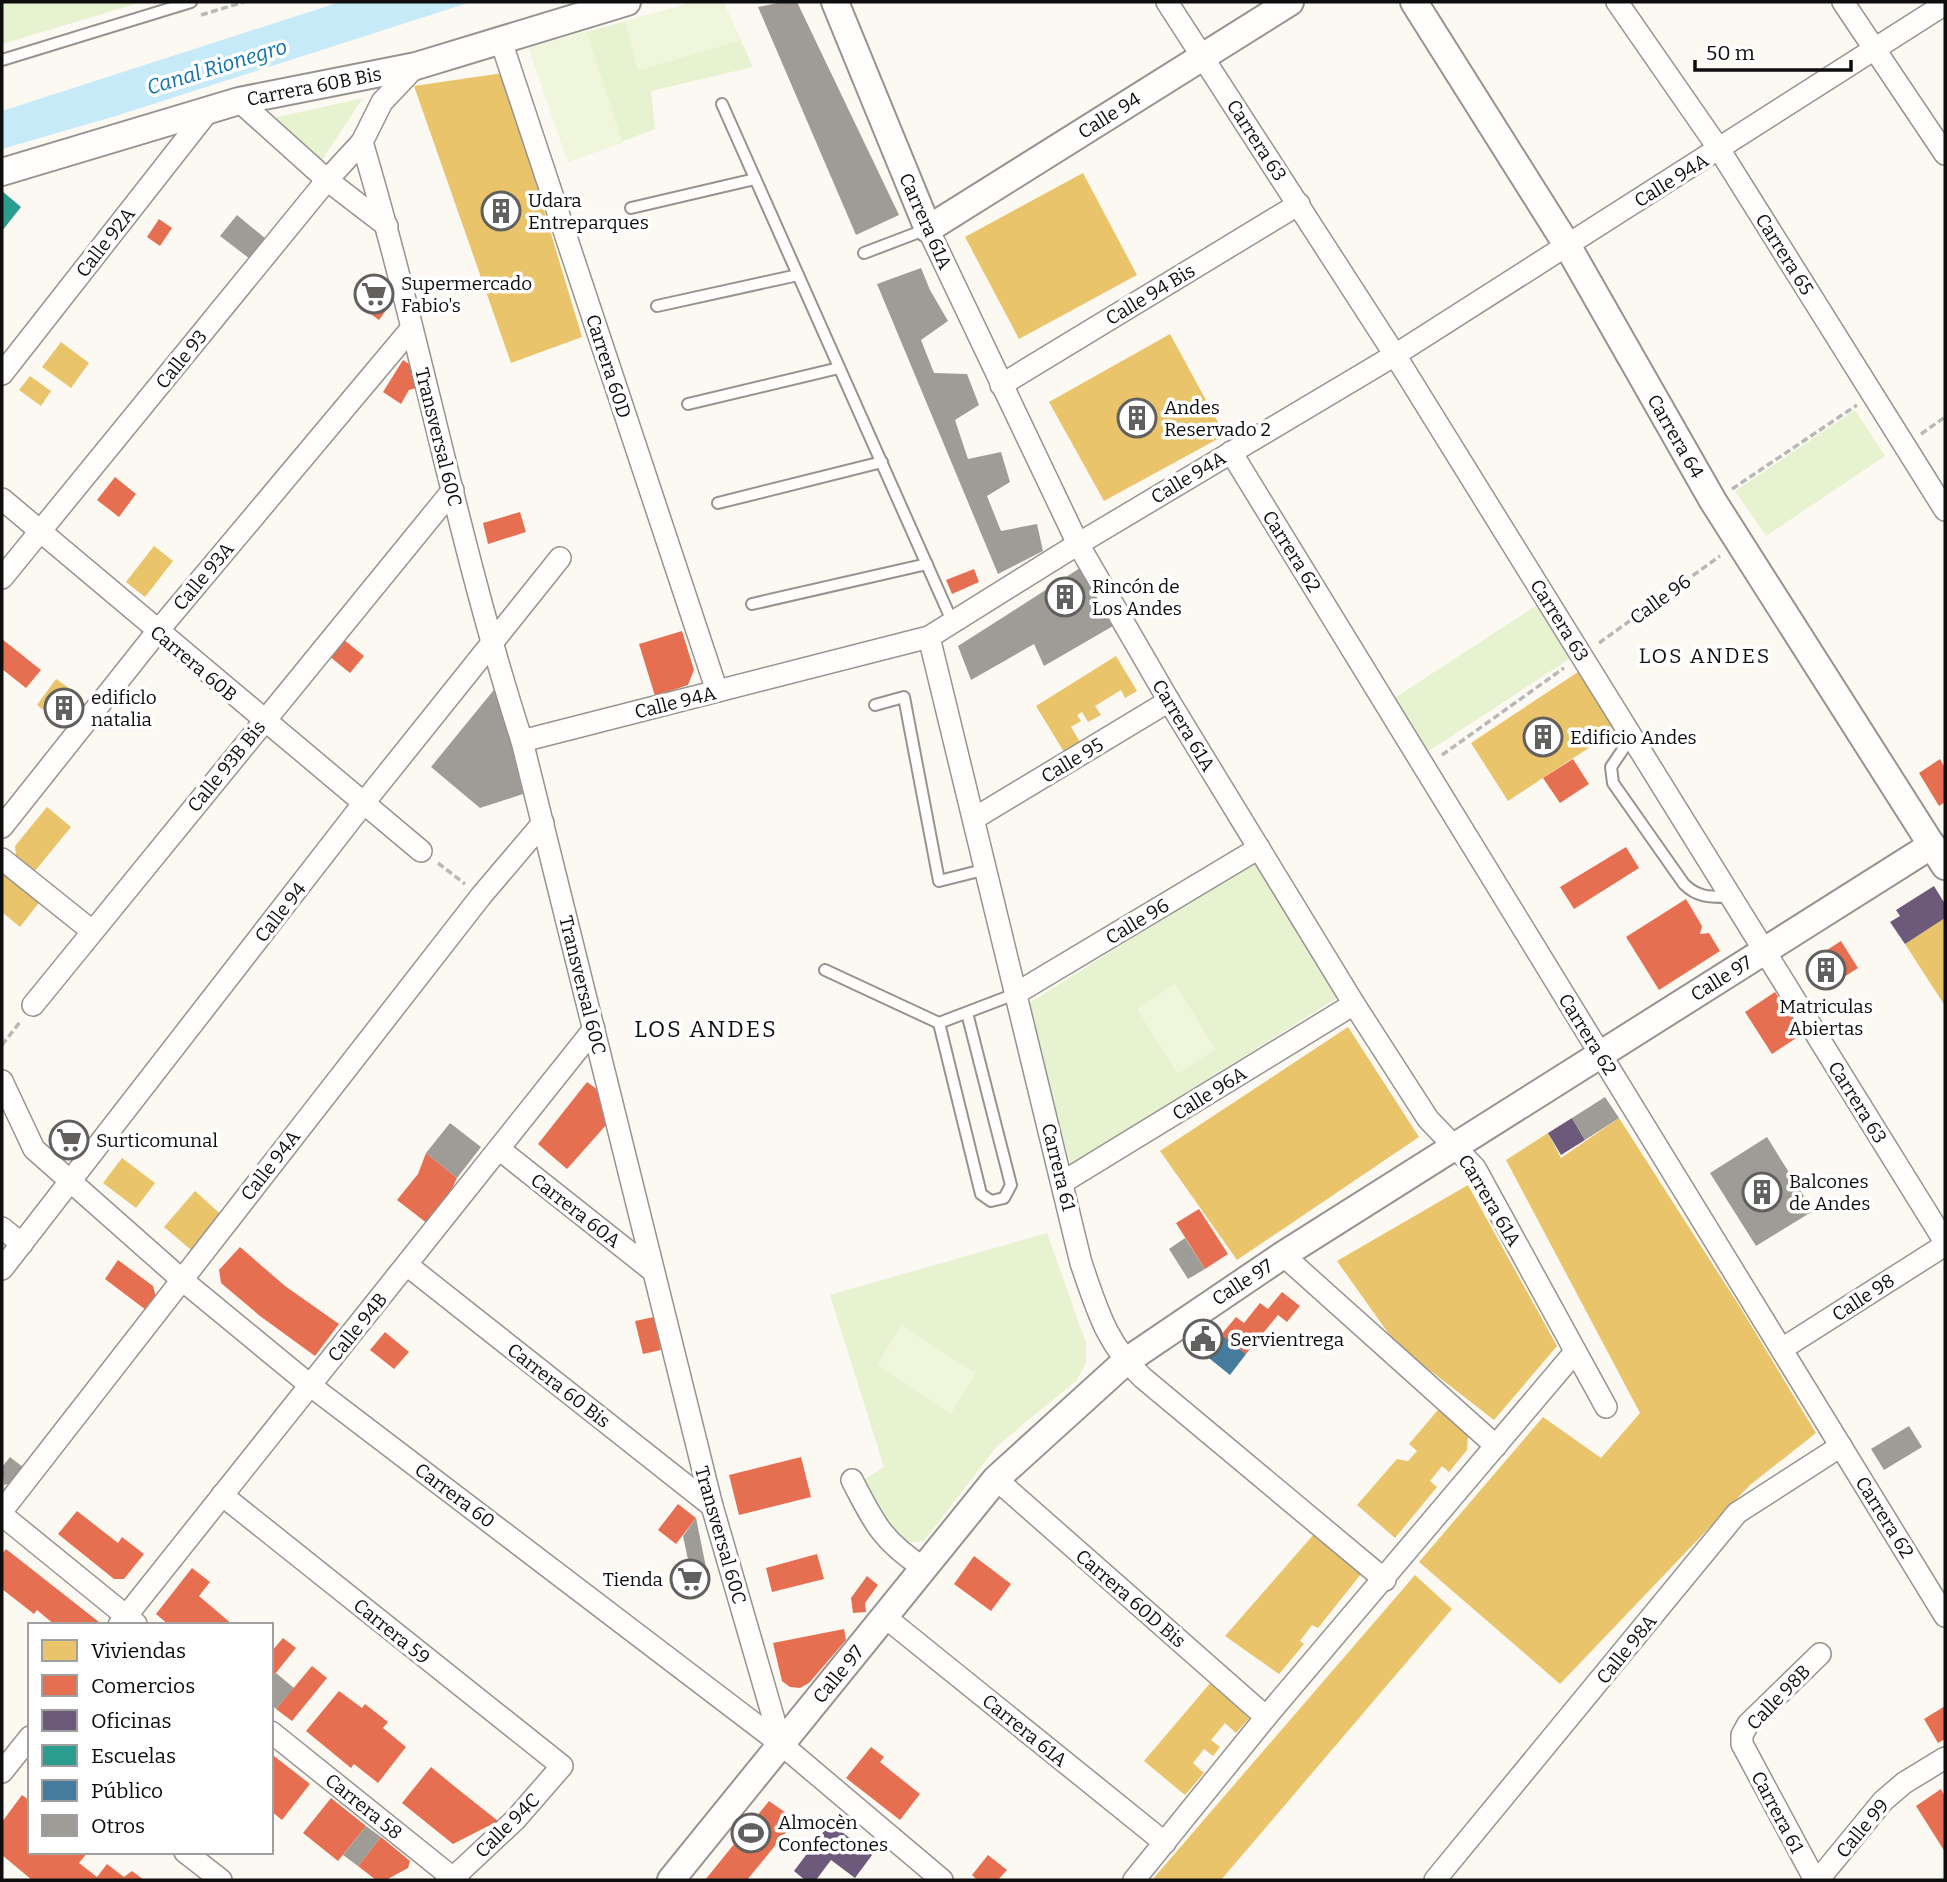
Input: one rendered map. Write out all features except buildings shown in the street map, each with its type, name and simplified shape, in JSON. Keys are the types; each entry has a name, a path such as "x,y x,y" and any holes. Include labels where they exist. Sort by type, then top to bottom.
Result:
{"street":[{"name":"Carrera 60B Bis","path":"2,172 239,101 416,66 628,2"},
{"name":"Carrera 61A","path":"835,2 928,229 1078,544 1169,701 1354,1003 1428,1119 1457,1145 1475,1168 1606,1408"},
{"name":"Carrera 63","path":"1167,2 1395,355 1945,1244"},
{"name":"Calle 94","path":"928,229 1290,2"},
{"name":"Carrera 64","path":"1414,2 1567,245 1713,501 1941,849"},
{"name":"Carrera 65","path":"1617,2 1719,149 1945,510"},
{"path":"1843,2 1877,48 1945,155"},
{"name":"Calle 94A","path":"522,741 929,637 1078,544 1395,355 1945,5"},
{"name":"Carrera 60D","path":"501,41 717,691"},
{"path":"362,142 382,102 416,66"},
{"path":"239,101 327,180 387,226"},
{"name":"Calle 92A","path":"2,374 209,110"},
{"name":"Calle 93","path":"2,578 327,180 362,142"},
{"name":"Transversal 60C","path":"362,142 387,226 490,642 522,741 712,1506 781,1745"},
{"name":"Calle 94 Bis","path":"1001,385 1298,204"},
{"name":"Calle 93A","path":"2,827 157,632 411,329"},
{"name":"Carrera 62","path":"1231,452 1945,1616"},
{"name":"Calle 93B Bis","path":"33,1005 263,720 453,491"},
{"name":"Carrera 60B","path":"2,499 157,632 421,850"},
{"name":"Calle 94","path":"2,1269 71,1184 490,642 561,558"},
{"name":"Carrera 61","path":"929,637 1081,1263 1105,1333 1125,1362 1385,1580"},
{"name":"Calle 95","path":"975,818 1169,701"},
{"name":"Calle 94A","path":"2,1513 181,1279 481,896 542,823"},
{"name":"Calle 96","path":"1016,994 1259,848"},
{"name":"Calle 97","path":"671,1880 996,1479 1125,1362 1283,1255 1764,951 1941,849"},
{"path":"2,859 92,930"},
{"name":"Calle 96A","path":"1063,1182 1354,1003"},
{"name":"Calle 94B","path":"127,1622 222,1495 594,1029"},
{"name":"Carrera 60","path":"2,1081 34,1149 181,1279 311,1385 781,1745 942,1880"},
{"name":"Carrera 60A","path":"499,1149 653,1271"},
{"path":"2,1228 22,1244"},
{"name":"Calle 98","path":"1782,1349 1945,1244"},
{"path":"1283,1255 1496,1446"},
{"name":"Carrera 60 Bis","path":"407,1265 712,1506"},
{"path":"1134,1880 1266,1717 1385,1580 1575,1352"},
{"name":"Calle 98A","path":"1435,1880 1737,1513 1841,1446"},
{"name":"Carrera 60D Bis","path":"996,1479 1266,1717"},
{"path":"852,1480 874,1523 896,1550 924,1568"},
{"name":"Carrera 59","path":"222,1495 562,1766"},
{"path":"2,1513 127,1622"},
{"name":"Carrera 61A","path":"885,1617 1165,1843"},
{"name":"Calle 98B","path":"1742,1744 1748,1724 1820,1654"},
{"name":"Carrera 58","path":"273,1734 453,1879"},
{"path":"2,1772 28,1740"},
{"name":"Carrera 61","path":"1742,1744 1816,1880"},
{"name":"Calle 99","path":"1816,1880 1883,1801 1904,1783 1945,1758"},
{"name":"Calle 94C","path":"453,1879 515,1820 562,1766"},
{"path":"188,1854 221,1880"}],"lane":[{"path":"2,60 191,2"},
{"path":"722,104 952,621"},
{"path":"631,208 755,180"},
{"path":"864,253 928,229"},
{"path":"657,306 798,275"},
{"path":"688,404 839,368"},
{"path":"718,503 882,462"},
{"path":"752,604 927,564"},
{"path":"875,705 904,697 939,880 987,869"},
{"path":"1632,736 1611,767 1613,782 1693,893 1706,898 1731,897"},
{"path":"825,971 939,1023 1016,994"},
{"path":"939,1023 981,1194 991,1202 1004,1198 1011,1185 967,1013"}],"path":[{"path":"1713,501 1873,394"},
{"path":"1905,445 1945,417"},
{"name":"Calle 96","path":"1424,767 1739,542"},
{"path":"421,850 481,896"},
{"path":"2,1045 33,1005"}],"green space":[{"path":"2,2 142,2 2,44"},
{"path":"695,2 723,2 753,67 651,91 655,129 568,162 529,48"},
{"path":"695,2 723,2 741,40 638,71 625,21"},
{"path":"586,31 623,143 568,162 529,48"},
{"path":"363,98 322,160 269,119"},
{"path":"1855,410 1885,456 1766,536 1735,491"},
{"path":"1537,605 1571,658 1427,752 1393,699"},
{"path":"1256,860 1337,998 1071,1165 1023,1007"},
{"path":"1175,984 1216,1049 1177,1074 1137,1009"},
{"path":"1047,1233 1086,1343 1086,1363 1077,1380 997,1446 924,1541 903,1543 877,1512 862,1481 884,1467 830,1295"},
{"path":"901,1325 976,1373 951,1414 877,1365"}],"water":[{"name":"Canal Rionegro","path":"340,2 471,2 119,115 2,149 2,111"}],"place":[{"name":"Udara Entreparques","path":"501,211"},
{"name":"Supermercado Fabio's","path":"374,294"},
{"name":"Andes Reservado 2","path":"1137,418"},
{"name":"Rincón de Los Andes","path":"1065,597"},
{"name":"edificlo natalia","path":"64,708"},
{"name":"Edificio Andes","path":"1543,737"},
{"name":"Matriculas Abiertas","path":"1826,970"},
{"name":"Surticomunal","path":"69,1140"},
{"name":"Balcones de Andes","path":"1762,1192"},
{"name":"Servientrega","path":"1203,1339"},
{"name":"Tienda","path":"690,1579"},
{"name":"Almocèn Confectones","path":"751,1833"}],"district":[{"name":"LOS ANDES","path":"1705,656"},
{"name":"LOS ANDES","path":"706,1029"}]}
